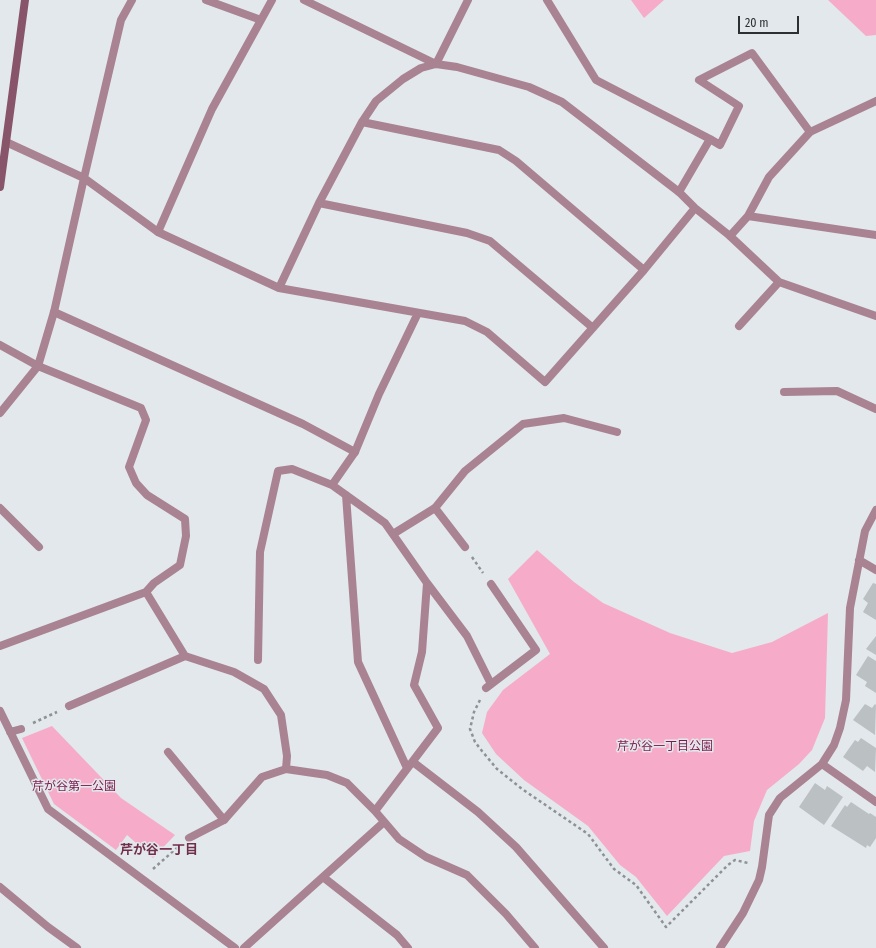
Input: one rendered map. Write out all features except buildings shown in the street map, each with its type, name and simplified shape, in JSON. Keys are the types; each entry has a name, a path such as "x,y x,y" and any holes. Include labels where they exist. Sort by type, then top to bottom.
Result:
{"street":[{"path":"0,187 25,0"},
{"path":"0,413 38,366 54,312 121,20 132,0"},
{"path":"206,0 261,20"},
{"path":"158,232 212,109 272,0"},
{"path":"304,0 436,64 457,67 529,87 562,102 679,192 695,208 730,236 778,282 876,316"},
{"path":"279,288 319,203 362,122 376,101 403,79 420,68 436,64 468,0"},
{"path":"547,0 596,80 720,145 739,106 699,80 752,53 810,132"},
{"path":"730,236 748,216 769,176 810,132 876,101"},
{"path":"362,122 499,150 516,161 644,270"},
{"path":"679,192 710,139"},
{"path":"6,142 84,178 158,232 279,288 465,322 487,332 545,382 644,270 695,208"},
{"path":"319,203 466,233 490,241 593,328"},
{"path":"748,216 876,235"},
{"path":"739,326 778,282"},
{"path":"54,312 303,424 355,452"},
{"path":"332,485 355,452 379,394 418,313"},
{"path":"0,345 38,366 141,408 146,420 128,467 136,483 147,495 185,519 186,536 180,565 154,583 146,592 0,646"},
{"path":"784,392 837,391 876,409"},
{"path":"393,534 435,508 464,471 523,424 564,418 617,432"},
{"path":"258,660 260,552 278,471 292,469 332,485 385,523 467,636 488,686 536,650 491,584"},
{"path":"346,495 358,662 407,768"},
{"path":"0,508 39,547"},
{"path":"435,508 465,547"},
{"path":"720,948 743,913 759,880 769,815 780,798 822,764 834,745 840,728 846,700 850,608 865,531 876,510"},
{"path":"859,560 876,570"},
{"path":"375,812 438,728 414,685 422,652 428,583"},
{"path":"146,592 185,656 234,672 264,689 281,715 287,756 286,769"},
{"path":"69,706 185,656"},
{"path":"0,711 48,809 235,948"},
{"path":"10,732 21,728"},
{"path":"168,752 224,820"},
{"path":"413,762 478,812 516,847 604,948"},
{"path":"822,764 876,802"},
{"path":"189,838 224,820 262,777 286,769 327,775 347,783 399,839 426,857 468,876 506,914 534,948"},
{"path":"244,948 384,822"},
{"path":"323,877 397,935 408,948"},
{"path":"0,887 78,948"}],"path":[{"path":"472,556 491,584"},
{"path":"488,686 474,712 470,729 475,742 497,769 522,790 588,834 614,869 636,884 666,927 709,882 728,865 736,860 750,863"},
{"path":"21,728 69,706"},
{"path":"142,879 189,838"}],"green space":[{"path":"631,0 664,0 644,18"},
{"path":"828,0 876,0 876,35 866,36"},
{"name":"芹が谷一丁目公園","path":"537,550 574,582 603,603 670,633 732,653 772,642 828,613 825,718 812,750 799,764 767,790 754,821 750,851 724,856 667,916 636,877 620,865 588,826 524,780 496,754 482,733 487,712 503,690 550,654 508,579"},
{"name":"芹が谷第一公園","path":"52,726 121,798 175,835 153,858 127,835 116,850 54,804 22,738"}],"district":[{"name":"芹が谷一丁目","path":"159,850"}]}
